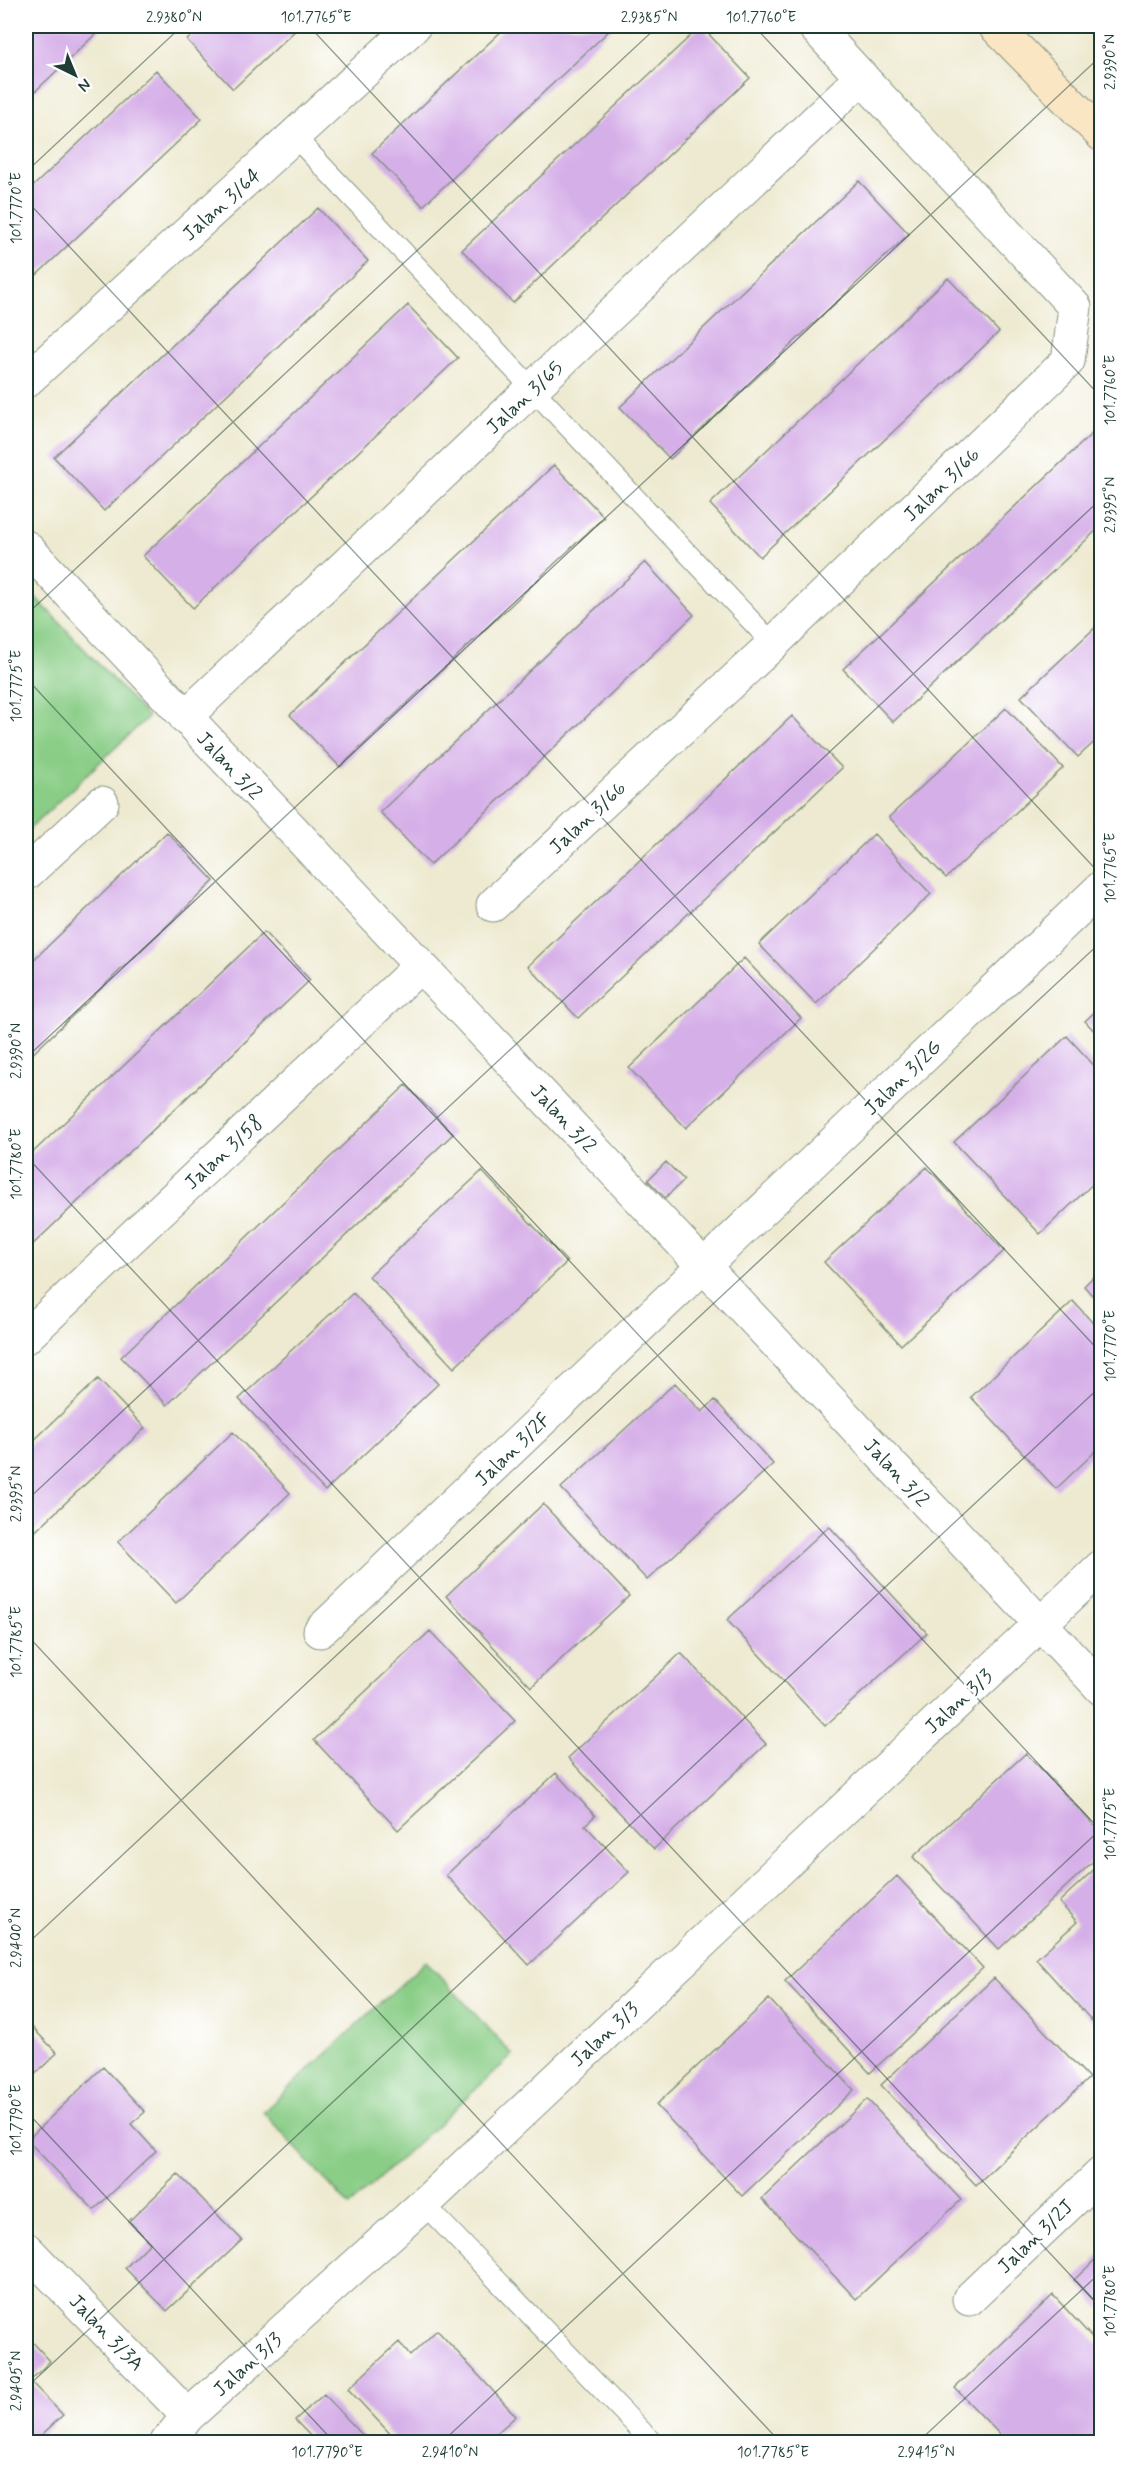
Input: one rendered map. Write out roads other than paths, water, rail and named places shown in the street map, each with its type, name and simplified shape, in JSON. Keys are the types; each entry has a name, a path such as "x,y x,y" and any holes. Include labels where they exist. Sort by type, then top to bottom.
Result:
{"street":[{"name":"Jalan 3/64","path":"26,381 414,26"},
{"name":"Jalan 3/66","path":"493,905 773,644 1068,361 1075,307 814,26"},
{"path":"995,26 1101,135"},
{"name":"Jalan 3/65","path":"185,717 862,77"},
{"name":"Jalan 3/2","path":"26,547 1101,1689"},
{"path":"26,874 102,802"},
{"name":"Jalan 3/2G","path":"703,1267 1101,886"},
{"name":"Jalan 3/58","path":"26,1337 420,966"},
{"name":"Jalan 3/2F","path":"320,1631 703,1267"},
{"name":"Jalan 3/3","path":"167,2442 188,2416 424,2204 1101,1566"},
{"name":"Jalan 3/2J","path":"969,2299 1101,2173"},
{"name":"Jalan 3/3A","path":"26,2249 188,2416"}],"lane":[{"path":"295,137 773,644"},
{"path":"424,2204 652,2442"}]}
